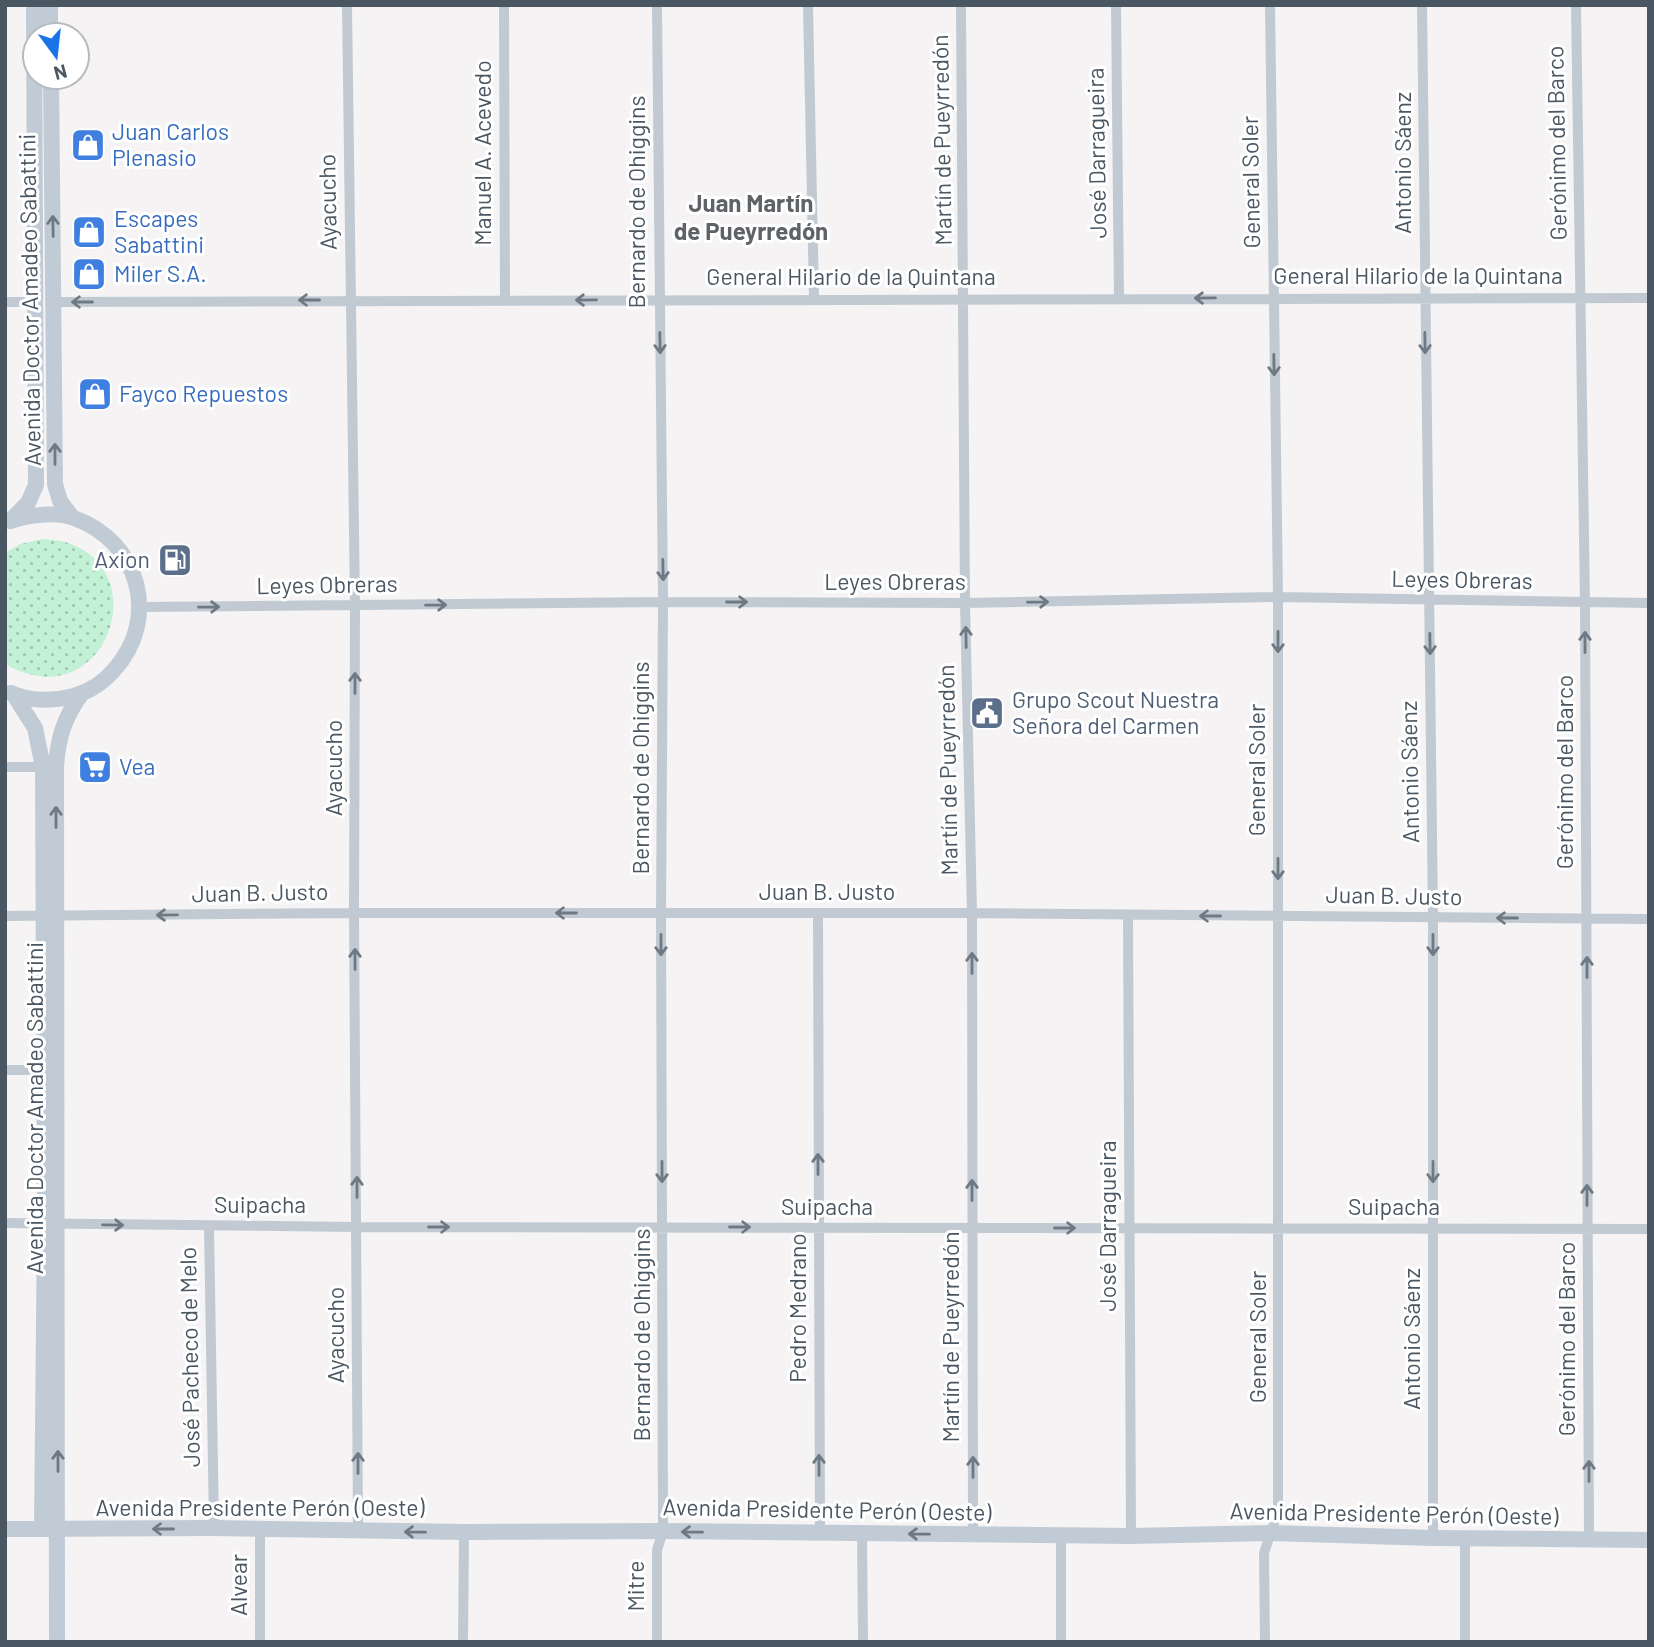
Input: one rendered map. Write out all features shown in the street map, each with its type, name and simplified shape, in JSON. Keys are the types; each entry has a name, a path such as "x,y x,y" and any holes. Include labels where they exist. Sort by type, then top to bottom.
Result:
{"main road":[{"name":"Avenida Doctor Amadeo Sabattini","path":"8,522 28,503 36,485 34,5"},
{"name":"Avenida Doctor Amadeo Sabattini","path":"51,91 55,484 60,501 72,517"},
{"path":"8,522 41,514 72,517 99,530 121,551 135,578 140,607 136,634 124,659 106,680 82,694 60,700 37,700 10,693"},
{"name":"Avenida Doctor Amadeo Sabattini","path":"10,693 35,728 43,767 50,917 50,1529 57,1642"},
{"name":"Avenida Doctor Amadeo Sabattini","path":"51,1224 45,1070 58,748 69,712 82,694"},
{"name":"Avenida Presidente Perón (Oeste)","path":"5,1529 214,1528 1061,1536 1271,1533 1649,1540"}],"street":[{"name":"Ayacucho","path":"347,5 355,606 358,1531"},
{"name":"Manuel A. Acevedo","path":"504,5 505,301"},
{"name":"Bernardo de Ohiggins","path":"657,5 663,602 663,1531"},
{"path":"808,5 814,298"},
{"name":"Martín de Pueyrredón","path":"961,5 965,603 972,913 973,1535"},
{"name":"José Darragueira","path":"1116,5 1119,299"},
{"name":"General Soler","path":"1265,1642 1264,1553 1278,1511 1279,1227 1278,597 1270,5"},
{"name":"Antonio Sáenz","path":"1422,5 1433,917 1433,1538"},
{"name":"Gerónimo del Barco","path":"1576,5 1585,603 1589,1539"},
{"name":"General Hilario de la Quintana","path":"54,302 1580,296 1649,298"},
{"path":"5,302 35,302"},
{"name":"Leyes Obreras","path":"140,607 663,602 965,603 1278,597 1649,603"},
{"path":"5,767 43,767"},
{"name":"Juan B. Justo","path":"5,916 661,912 1649,919"},
{"name":"Pedro Medrano","path":"818,914 820,1533"},
{"name":"José Darragueira","path":"1128,916 1131,1536"},
{"path":"5,1070 45,1070"},
{"name":"Suipacha","path":"5,1223 357,1227 1649,1229"},
{"name":"José Pacheco de Melo","path":"209,1226 214,1528"},
{"name":"Alvear","path":"260,1529 260,1642"},
{"name":"Mitre","path":"657,1642 657,1549 663,1531"},
{"path":"463,1642 464,1532"},
{"path":"862,1534 863,1642"},
{"path":"1061,1536 1061,1642"},
{"path":"1465,1538 1465,1642"}],"green space":[{"path":"43,539 65,542 93,558 109,581 113,608 107,635 92,658 69,673 40,676 5,664 5,553 20,544"}],"place":[{"name":"Juan Carlos Plenasio","path":"88,145"},
{"name":"Escapes Sabattini","path":"89,232"},
{"name":"Miler S.A.","path":"89,274"},
{"name":"Fayco Repuestos","path":"95,394"},
{"name":"Axion","path":"175,560"},
{"name":"Grupo Scout Nuestra Señora del Carmen","path":"987,713"},
{"name":"Vea","path":"95,767"}],"district":[{"name":"Juan Martín de Pueyrredón","path":"751,218"}]}
